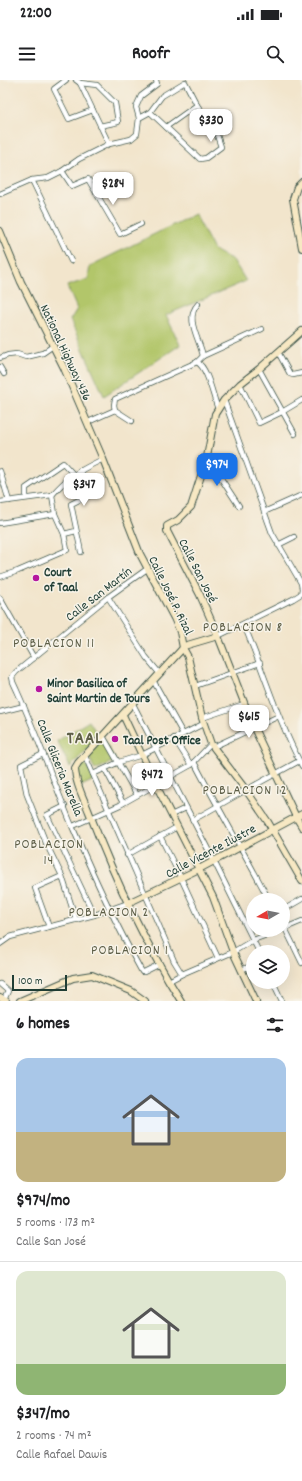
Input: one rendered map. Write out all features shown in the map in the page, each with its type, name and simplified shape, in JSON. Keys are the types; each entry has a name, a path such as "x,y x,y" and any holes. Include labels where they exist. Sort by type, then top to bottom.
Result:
{"main road":[{"path":"302,182 297,188 293,199 302,248"},
{"name":"National Highway 436","path":"0,231 21,282 64,368 113,484"},
{"path":"207,457 215,414 224,400 240,384 302,331"},
{"name":"Calle San José","path":"207,457 191,508 178,520 167,526 167,531 200,595 218,636 254,728 302,828"},
{"name":"Calle José P. Rizal","path":"113,484 134,540 147,569 180,632 188,657 203,721 212,745 246,790 272,829 302,881"},
{"path":"181,1001 128,903 92,818 75,772 76,766 154,682 184,647 218,636"},
{"path":"123,715 156,785 213,897 233,952 255,1001"},
{"name":"Calle Vicente Ilustre","path":"128,903 199,869 302,814"},
{"path":"20,1001 73,978 92,975 131,991 145,1001"}],"street":[{"path":"66,80 54,89 69,119 92,110"},
{"path":"0,194 32,180 48,178 62,171 79,159 109,144 131,139 137,134 139,118 136,107 141,96 157,84 156,80"},
{"path":"78,82 109,144"},
{"path":"78,82 97,85 115,103 118,122 100,126"},
{"path":"139,118 150,112 162,96 185,82 197,105 216,132 221,147 206,158 200,159 150,112"},
{"path":"166,127 197,105"},
{"path":"62,171 72,186 88,179 120,234 141,224"},
{"path":"32,180 71,261"},
{"path":"198,304 194,308 192,316 203,356"},
{"path":"132,421 115,410 115,399 197,362 203,356 262,329"},
{"path":"0,358 17,354 26,357 43,353 53,346"},
{"path":"278,352 290,374 293,375 302,373"},
{"path":"197,362 202,364 218,409"},
{"path":"0,367 4,374"},
{"path":"259,369 294,434"},
{"path":"240,384 259,423 302,400"},
{"path":"218,636 293,599 300,594 302,589 285,554 278,545 264,512 224,400"},
{"path":"88,422 115,410"},
{"path":"207,457 238,506"},
{"path":"0,502 52,495 61,484 73,474 103,459"},
{"path":"26,498 26,488 64,463 73,474"},
{"path":"80,470 88,495 71,504 81,552"},
{"path":"0,471 9,500"},
{"path":"264,512 302,494"},
{"path":"0,577 67,550 64,534 55,514 52,495"},
{"path":"0,522 55,514"},
{"path":"64,534 76,531"},
{"path":"278,545 294,537"},
{"name":"Calle San Martín","path":"13,682 12,677 16,672 108,597 147,569"},
{"path":"108,597 146,658 160,674"},
{"path":"0,598 34,658"},
{"path":"244,624 279,716 302,766"},
{"path":"195,686 260,663"},
{"name":"Calle Gliceria Marella","path":"13,682 72,826 125,942 142,972 160,964"},
{"path":"154,682 183,734"},
{"path":"133,704 256,945"},
{"path":"93,774 119,762 142,755 183,734 203,721 244,704"},
{"path":"0,712 24,706"},
{"path":"72,826 108,811 170,777 193,763 212,745 279,716"},
{"path":"103,736 137,795"},
{"path":"174,738 193,763 265,893"},
{"path":"43,754 21,766 27,795 46,843 62,876 76,920"},
{"path":"85,756 171,954 182,974"},
{"path":"193,820 299,761"},
{"path":"105,769 123,803"},
{"path":"65,806 47,815 94,916"},
{"path":"171,815 186,808"},
{"path":"127,855 177,827"},
{"path":"160,836 218,958"},
{"path":"49,927 35,888 62,876"},
{"path":"290,906 302,899"},
{"path":"0,944 10,937 94,916 128,903"},
{"path":"290,925 302,921"},
{"path":"169,981 233,952 260,937"},
{"path":"288,937 302,962"},
{"path":"241,970 246,968"},
{"path":"0,984 8,991 3,1000"},
{"path":"276,989 282,1001"}],"green space":[{"path":"195,214 214,250 233,260 246,281 166,315 180,345 104,396 70,320 77,309 67,286 88,279 90,266"},
{"path":"89,721 99,737 70,767 57,741"},
{"path":"103,738 115,759 114,761 95,770 88,755"},
{"path":"84,760 94,780 81,786 77,772"}],"place":[{"name":"Court of Taal","path":"36,578"},
{"name":"Minor Basilica of Saint Martin de Tours","path":"39,689"},
{"name":"Taal Post Office","path":"115,739"}],"district":[{"name":"POBLACION 8","path":"243,626"},
{"name":"POBLACION 11","path":"54,642"},
{"name":"TAAL","path":"85,737"},
{"name":"POBLACION 12","path":"245,789"},
{"name":"POBLACION 14","path":"49,852"},
{"name":"POBLACION 2","path":"109,911"},
{"name":"POBLACION 1","path":"130,949"}]}
